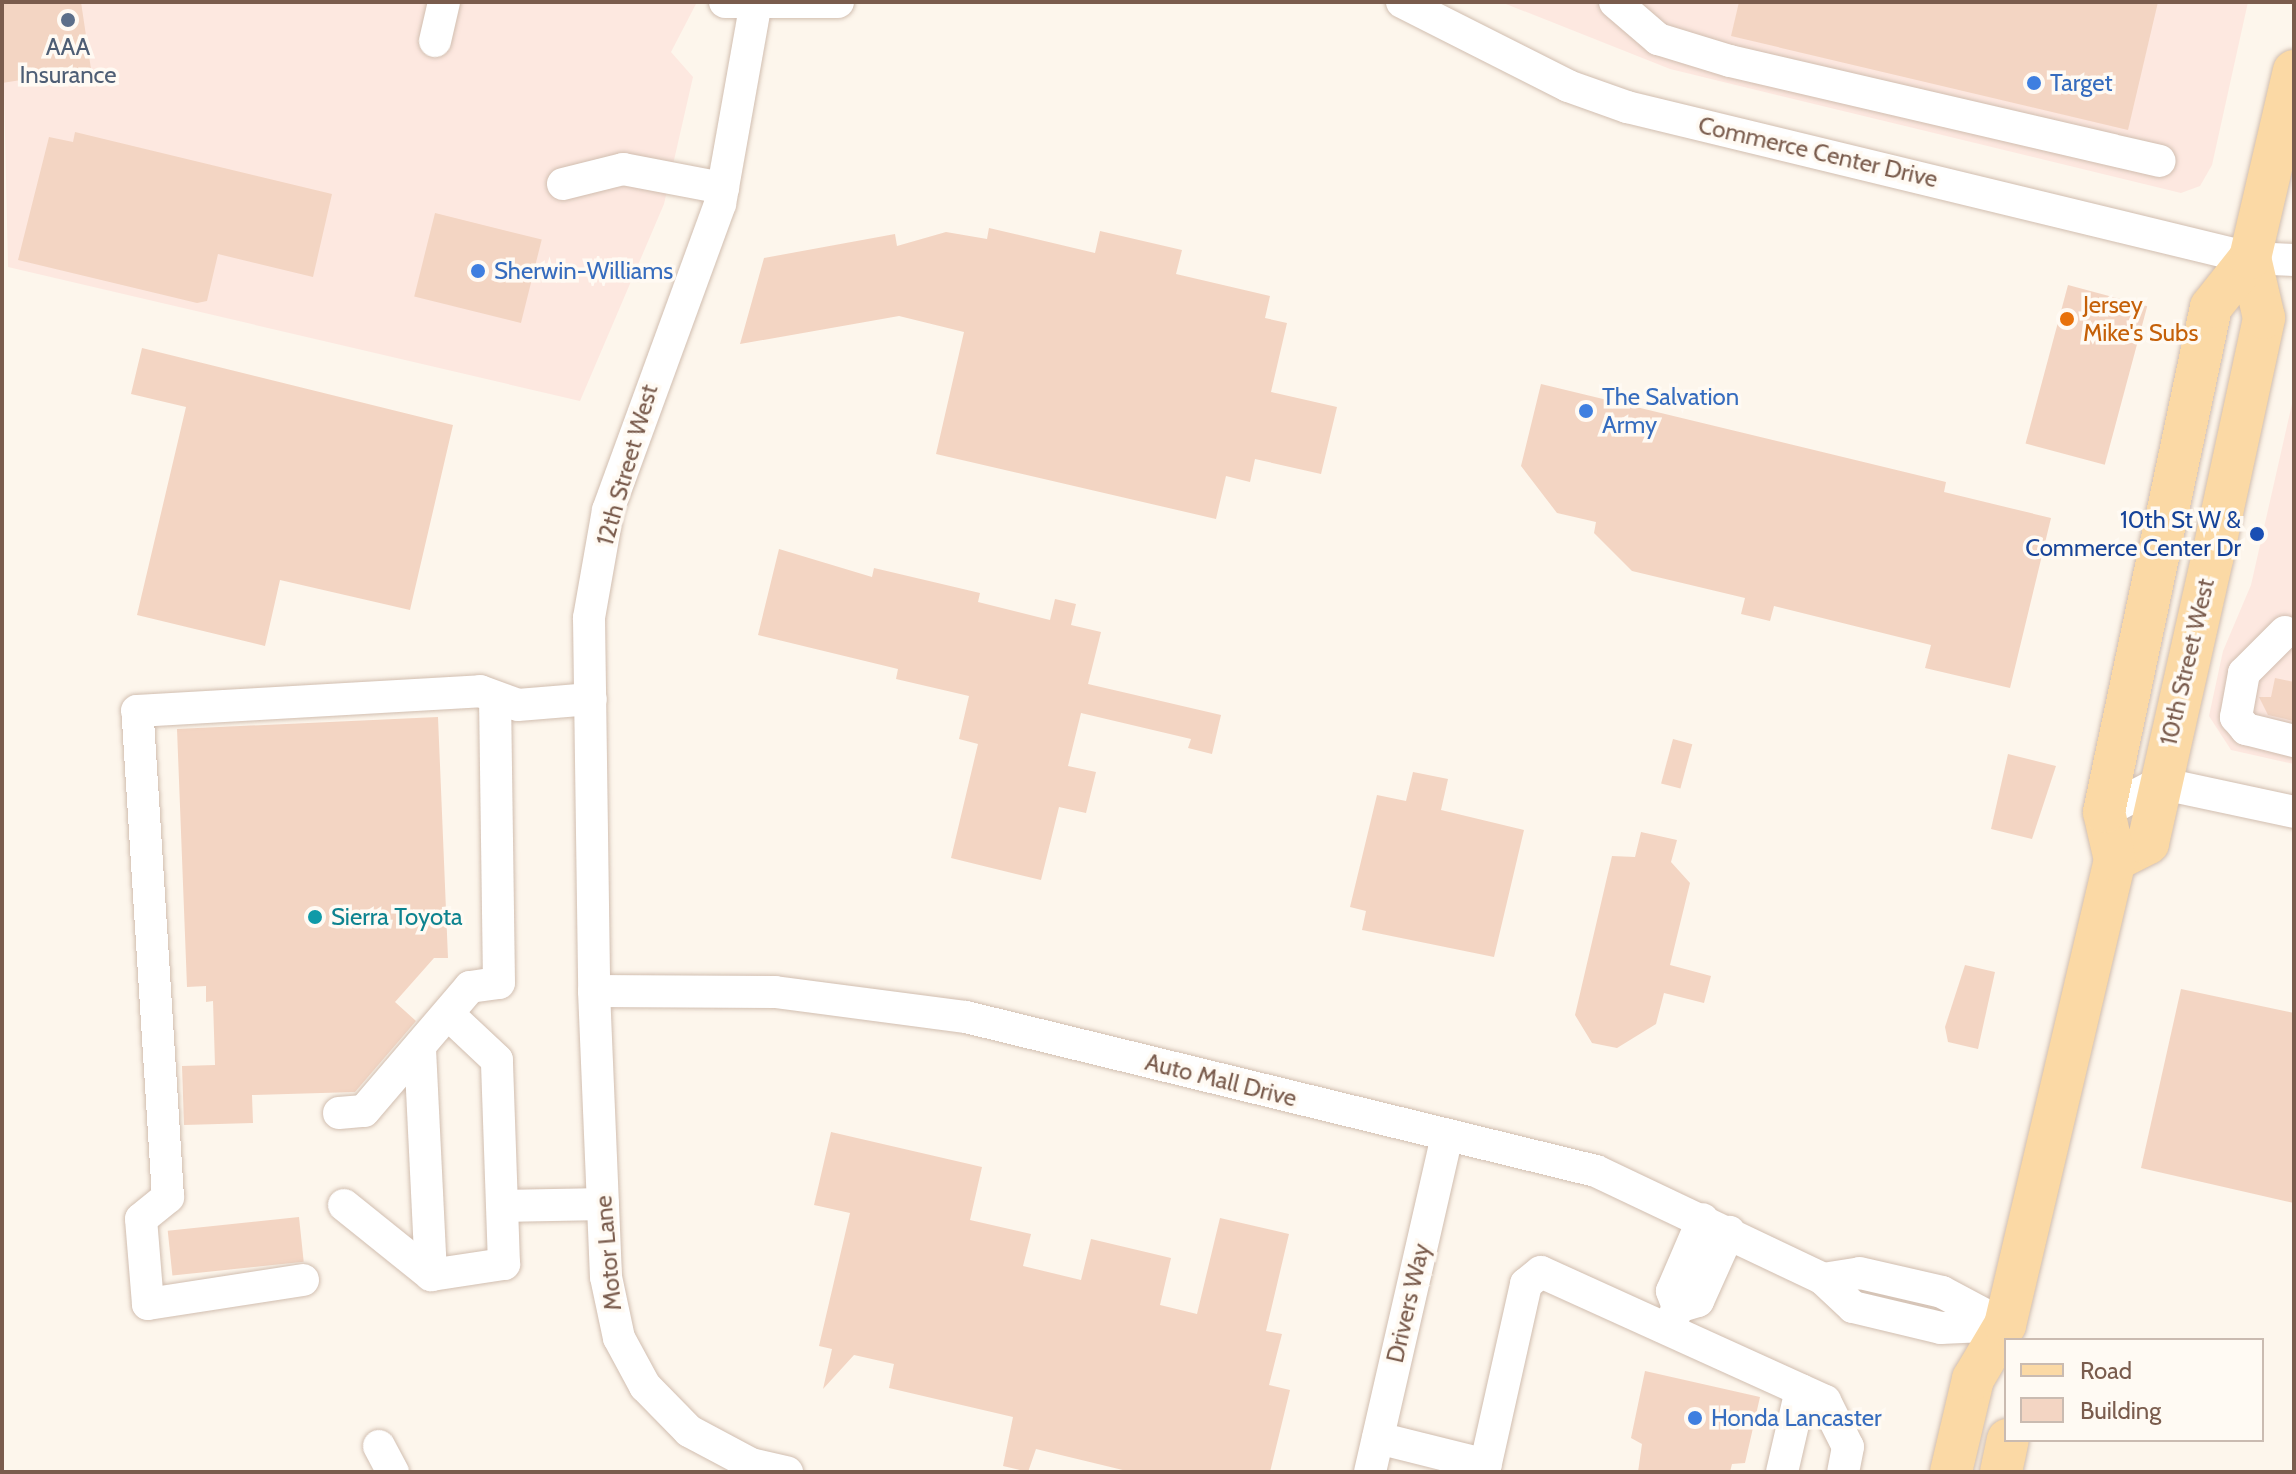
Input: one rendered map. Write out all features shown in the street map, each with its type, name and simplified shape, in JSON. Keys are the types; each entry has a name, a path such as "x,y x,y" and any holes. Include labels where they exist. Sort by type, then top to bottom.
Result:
{"main road":[{"name":"10th Street West","path":"1951,1472 1973,1379 2007,1333 2115,860 2104,812 2168,490 2211,307 2250,258 2294,71"},
{"name":"10th Street West","path":"2115,860 2148,843 2264,318 2250,258"},
{"path":"2159,783 2142,735 2179,544 2168,490"},
{"path":"2001,1472 2008,1442"}],"street":[{"path":"435,41 444,2"},
{"path":"746,4 838,2"},
{"name":"Commerce Center Drive","path":"1402,2 1568,86 1627,107 2250,258 2294,260"},
{"path":"1615,2 1658,39 1730,61 2159,161"},
{"name":"12th Street West","path":"594,991 589,618 608,510 723,188 746,4"},
{"path":"563,184 623,169 723,188"},
{"name":"Commerce Center Drive","path":"2250,258 2294,282"},
{"path":"2285,632 2244,673 2236,717 2246,729 2294,741"},
{"path":"303,1280 148,1304 141,1219 168,1197 137,711 480,691 518,705 591,699"},
{"path":"339,1113 364,1111 470,987 499,983 495,699"},
{"path":"2104,812 2159,783 2294,812"},
{"name":"Auto Mall Drive","path":"594,991 787,993 966,1017 1596,1171 1716,1225 1823,1279 1860,1273 1942,1292 2007,1333"},
{"name":"Motor Lane","path":"594,991 609,1308 630,1362 689,1431 750,1468 787,1472"},
{"path":"344,1205 431,1275 504,1264 497,1060 448,1014"},
{"path":"420,1049 431,1275"},
{"name":"Drivers Way","path":"1370,1472 1447,1135"},
{"path":"503,1206 603,1204"},
{"path":"1674,1318 1698,1301 1716,1225"},
{"path":"1378,1438 1485,1468 1526,1284 1541,1272 1674,1318 1825,1401 1848,1447 1843,1472"},
{"path":"1782,1472 1801,1390"}],"shaded area":[{"path":"2,2 697,2 671,52 693,77 664,204 580,401 8,267"},
{"path":"1501,2 2248,2 2212,165 2200,186 2181,193 1670,69"},
{"path":"2294,395 2294,764 2231,750 2209,716 2223,651 2251,585"}],"building":[{"path":"2,2 81,2 91,69 2,83"},
{"name":"Target","path":"1739,2 2158,2 2128,130 1731,36"},
{"path":"75,132 332,194 313,277 218,254 207,301 197,303 18,260 49,137 73,142"},
{"name":"Sherwin-Williams","path":"435,213 542,240 521,323 414,296"},
{"path":"989,228 1095,253 1100,231 1182,250 1176,274 1270,296 1265,318 1287,323 1271,392 1337,407 1321,474 1255,459 1250,482 1226,476 1216,519 936,454 964,332 899,316 740,344 764,258 895,234 897,246 946,232 987,239"},
{"path":"2068,285 2147,306 2105,465 2026,443"},
{"path":"142,348 453,425 410,610 280,580 265,646 137,615 186,407 131,394"},
{"path":"1541,384 1946,482 1944,492 2051,518 2010,688 1925,668 1931,645 1774,606 1770,621 1741,614 1745,598 1632,571 1594,533 1596,522 1557,513 1521,466"},
{"path":"779,549 872,577 874,568 980,593 978,602 1050,620 1055,599 1076,604 1071,625 1101,632 1088,684 1221,715 1212,754 1188,748 1191,739 1081,713 1068,766 1096,772 1086,813 1059,807 1041,880 951,858 978,744 959,739 969,696 896,679 898,669 758,635"},
{"path":"2275,678 2294,682 2294,721 2268,715 2259,697 2271,697"},
{"name":"Sierra Toyota","path":"438,717 448,958 434,958 395,1002 416,1021 355,1092 252,1095 253,1123 184,1125 182,1066 215,1065 213,1001 206,1002 206,986 187,987 177,729"},
{"path":"1673,739 1692,744 1680,789 1661,783"},
{"path":"2008,754 2056,766 2032,839 1991,829"},
{"path":"1413,772 1448,779 1441,810 1524,830 1494,957 1362,930 1366,911 1350,907 1377,795 1406,801"},
{"path":"1641,832 1677,840 1671,862 1690,883 1670,965 1711,976 1704,1003 1664,993 1656,1024 1617,1048 1592,1043 1575,1015 1612,856 1635,857"},
{"path":"1965,965 1995,972 1978,1049 1948,1042 1945,1027"},
{"path":"2181,989 2294,1013 2294,1203 2141,1168"},
{"path":"831,1132 982,1167 970,1220 1031,1234 1023,1266 1081,1280 1091,1239 1171,1258 1160,1305 1197,1314 1220,1218 1289,1234 1266,1331 1282,1334 1269,1385 1290,1390 1270,1472 1131,1472 1036,1449 1028,1472 1003,1466 1013,1417 889,1388 894,1364 854,1355 823,1389 832,1349 819,1346 850,1213 814,1205"},
{"path":"299,1217 304,1262 172,1276 168,1231"},
{"name":"Honda Lancaster","path":"1645,1371 1760,1397 1745,1463 1732,1464 1730,1472 1638,1472 1642,1444 1631,1438"}],"place":[{"name":"AAA Insurance","path":"68,20"},
{"name":"Target","path":"2034,83"},
{"name":"Sherwin-Williams","path":"478,271"},
{"name":"Jersey Mike's Subs","path":"2067,319"},
{"name":"The Salvation Army","path":"1586,411"},
{"name":"10th St W & Commerce Center Dr","path":"2257,534"},
{"name":"Sierra Toyota","path":"315,917"},
{"name":"Honda Lancaster","path":"1695,1418"}]}
